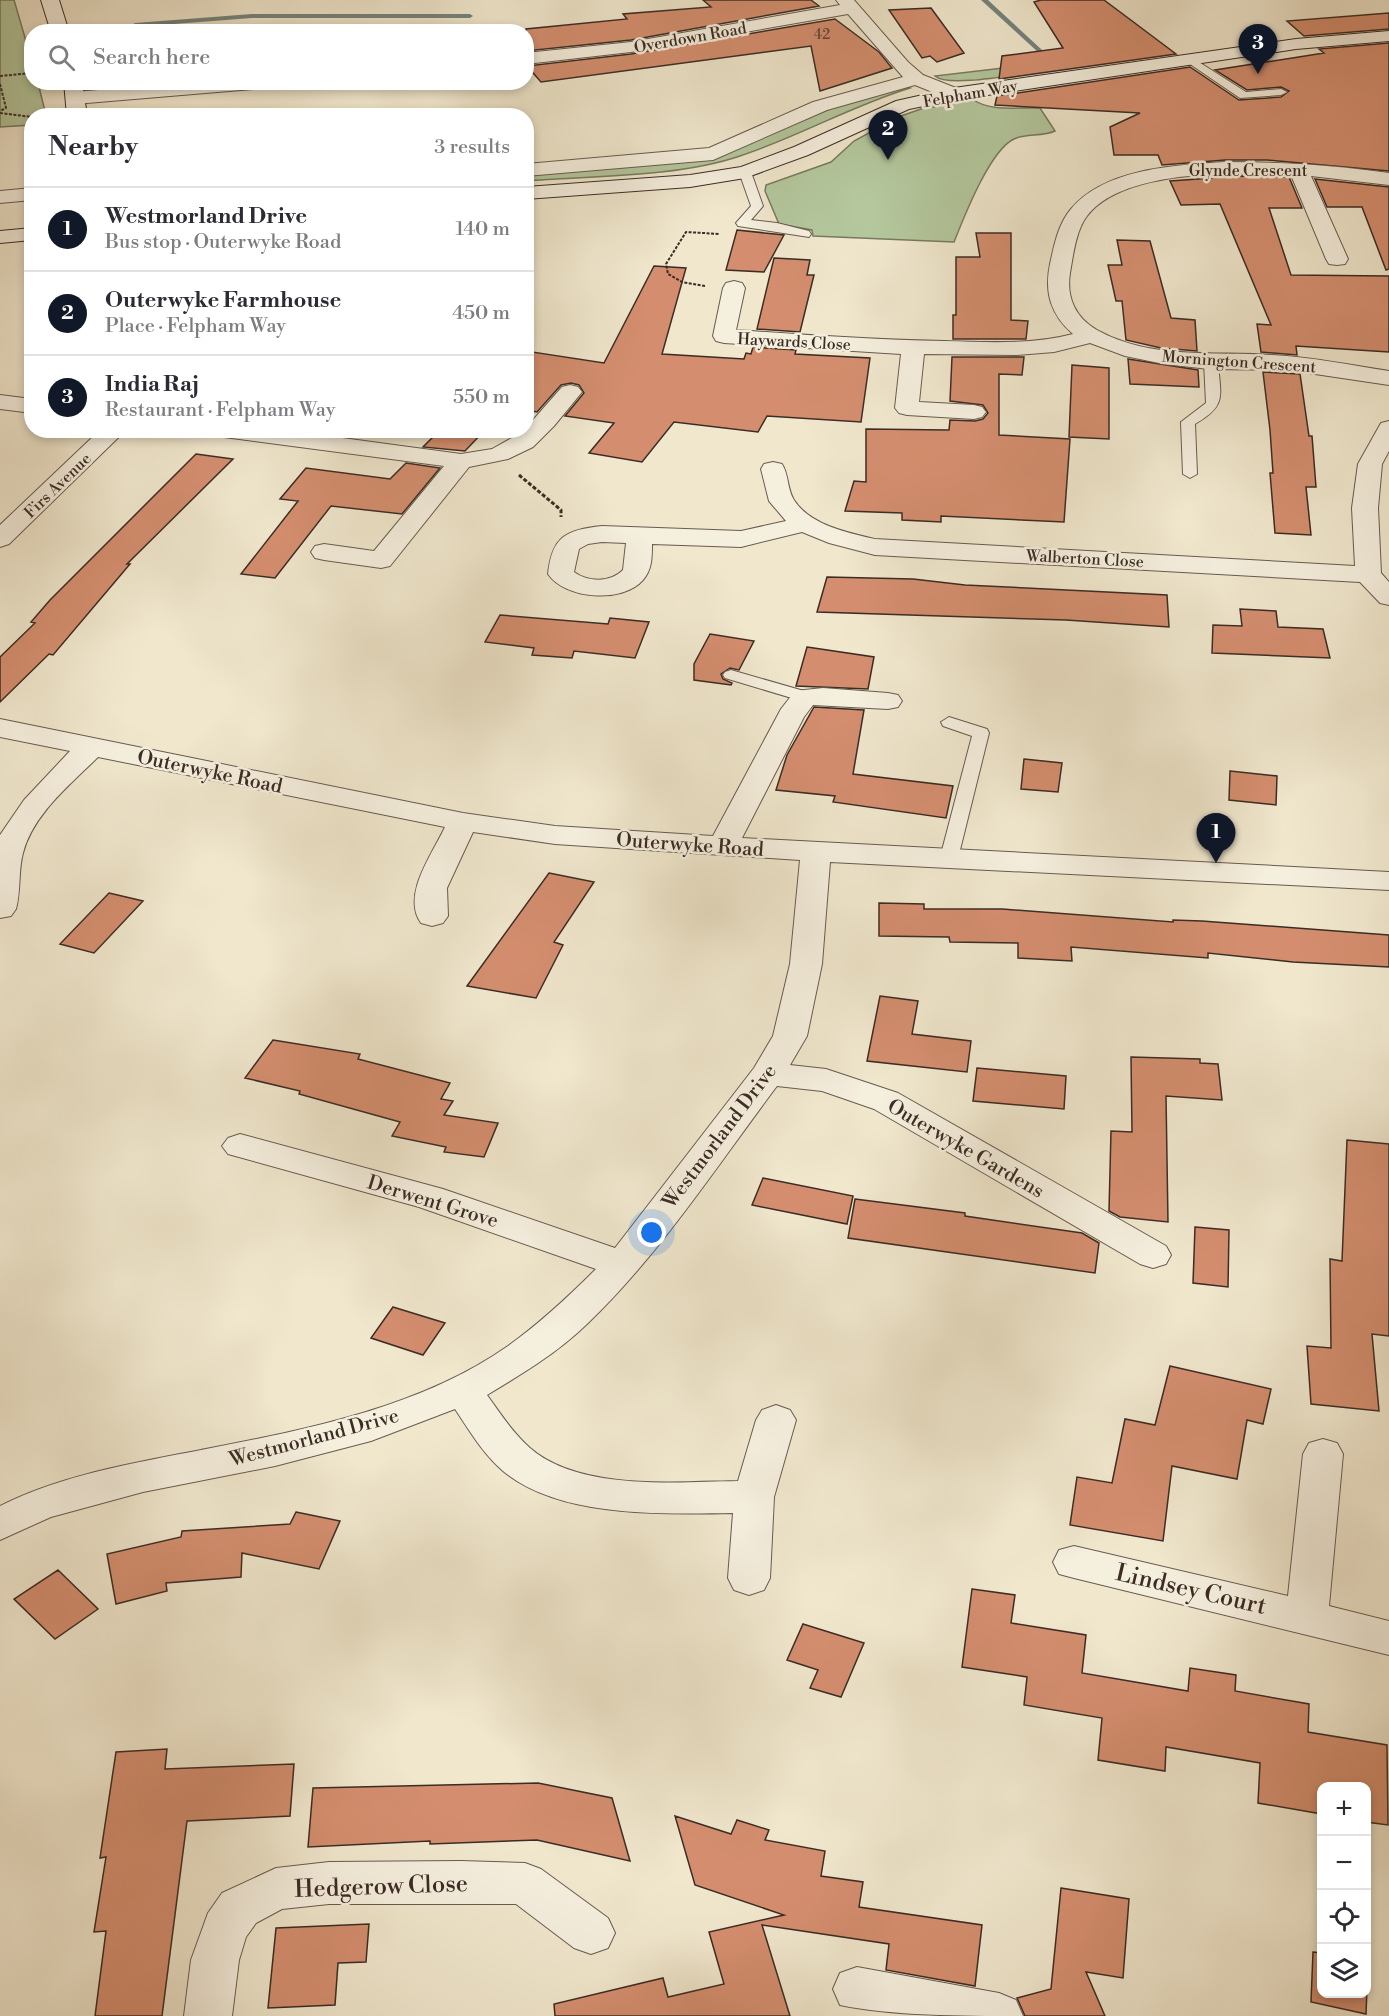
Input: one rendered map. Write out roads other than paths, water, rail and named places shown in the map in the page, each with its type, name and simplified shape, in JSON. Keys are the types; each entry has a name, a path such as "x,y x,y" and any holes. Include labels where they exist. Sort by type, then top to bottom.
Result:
{"street":[{"path":"50,0 58,24"},
{"path":"849,4 901,66 916,79 954,94"},
{"name":"Overdown Road","path":"534,58 631,47 849,4"},
{"name":"Felpham Way","path":"534,192 690,180 745,172 801,151 903,105 954,94 1296,44 1389,36"},
{"path":"534,169 713,154 820,106 916,79"},
{"path":"75,99 176,90"},
{"name":"Glynde Crescent","path":"1091,336 1069,320 1061,306 1057,291 1059,271 1078,213 1094,197 1143,177 1176,171 1222,167 1298,168 1352,172 1389,178"},
{"path":"1298,168 1337,259"},
{"path":"0,196 24,194"},
{"path":"0,237 24,235"},
{"name":"Haywards Close","path":"734,288 724,336 913,348 1015,350 1046,347 1091,336"},
{"name":"Mornington Crescent","path":"1091,336 1156,356 1211,362 1254,361 1310,365 1389,378"},
{"path":"913,348 907,408 974,412"},
{"path":"534,432 570,392"},
{"path":"0,402 24,405"},
{"path":"1389,428 1370,464 1365,508 1368,575 1389,597"},
{"name":"Firs Avenue","path":"0,539 106,438"},
{"path":"285,438 461,461 490,458 518,448 529,438"},
{"path":"324,552 381,560 461,461"},
{"name":"Walberton Close","path":"773,469 783,503 805,524 840,539 875,547 1368,575"},
{"path":"640,536 637,567 634,575 625,581 590,588 566,581 561,574 564,552 573,539 602,534 741,539 805,524"},
{"path":"723,846 791,715 805,697 823,696 888,701"},
{"name":"Outerwyke Road","path":"0,728 463,822 555,835 816,852 1389,881"},
{"path":"0,909 5,893 8,855 19,829 56,783 92,746"},
{"path":"432,916 431,888 463,822"},
{"name":"Westmorland Drive","path":"0,1524 40,1504 131,1480 275,1451 371,1426 462,1391 520,1357 572,1316 623,1264 768,1074 790,1036 806,964 816,852"},
{"name":"Outerwyke Gardens","path":"768,1074 826,1080 886,1101 1153,1255"},
{"name":"Derwent Grove","path":"240,1146 430,1198 623,1264"},
{"path":"462,1391 517,1460 538,1473 565,1484 656,1498 754,1497"},
{"path":"749,1578 754,1497 776,1419"},
{"path":"1307,1617 1323,1454"},
{"name":"Lindsey Court","path":"1074,1562 1389,1638"},
{"name":"Hedgerow Close","path":"208,2016 214,1960 225,1928 239,1908 276,1889 329,1883 525,1884 591,1933"},
{"path":"857,1989 999,2016"}],"lane":[{"path":"1191,60 1244,96 1281,92"},
{"path":"745,172 757,206 742,223 777,226 805,234"},
{"path":"1190,474 1188,422 1207,411 1213,404 1211,362"},
{"path":"731,675 805,697"},
{"path":"949,722 981,733 949,858"}],"waterway":[{"path":"984,0 1052,62"},
{"path":"148,24 252,16 470,16"}],"place":[{"name":"India Raj","path":"1258,74"},
{"name":"Outerwyke Farmhouse","path":"888,160"},
{"name":"Westmorland Drive","path":"1216,863"}]}
